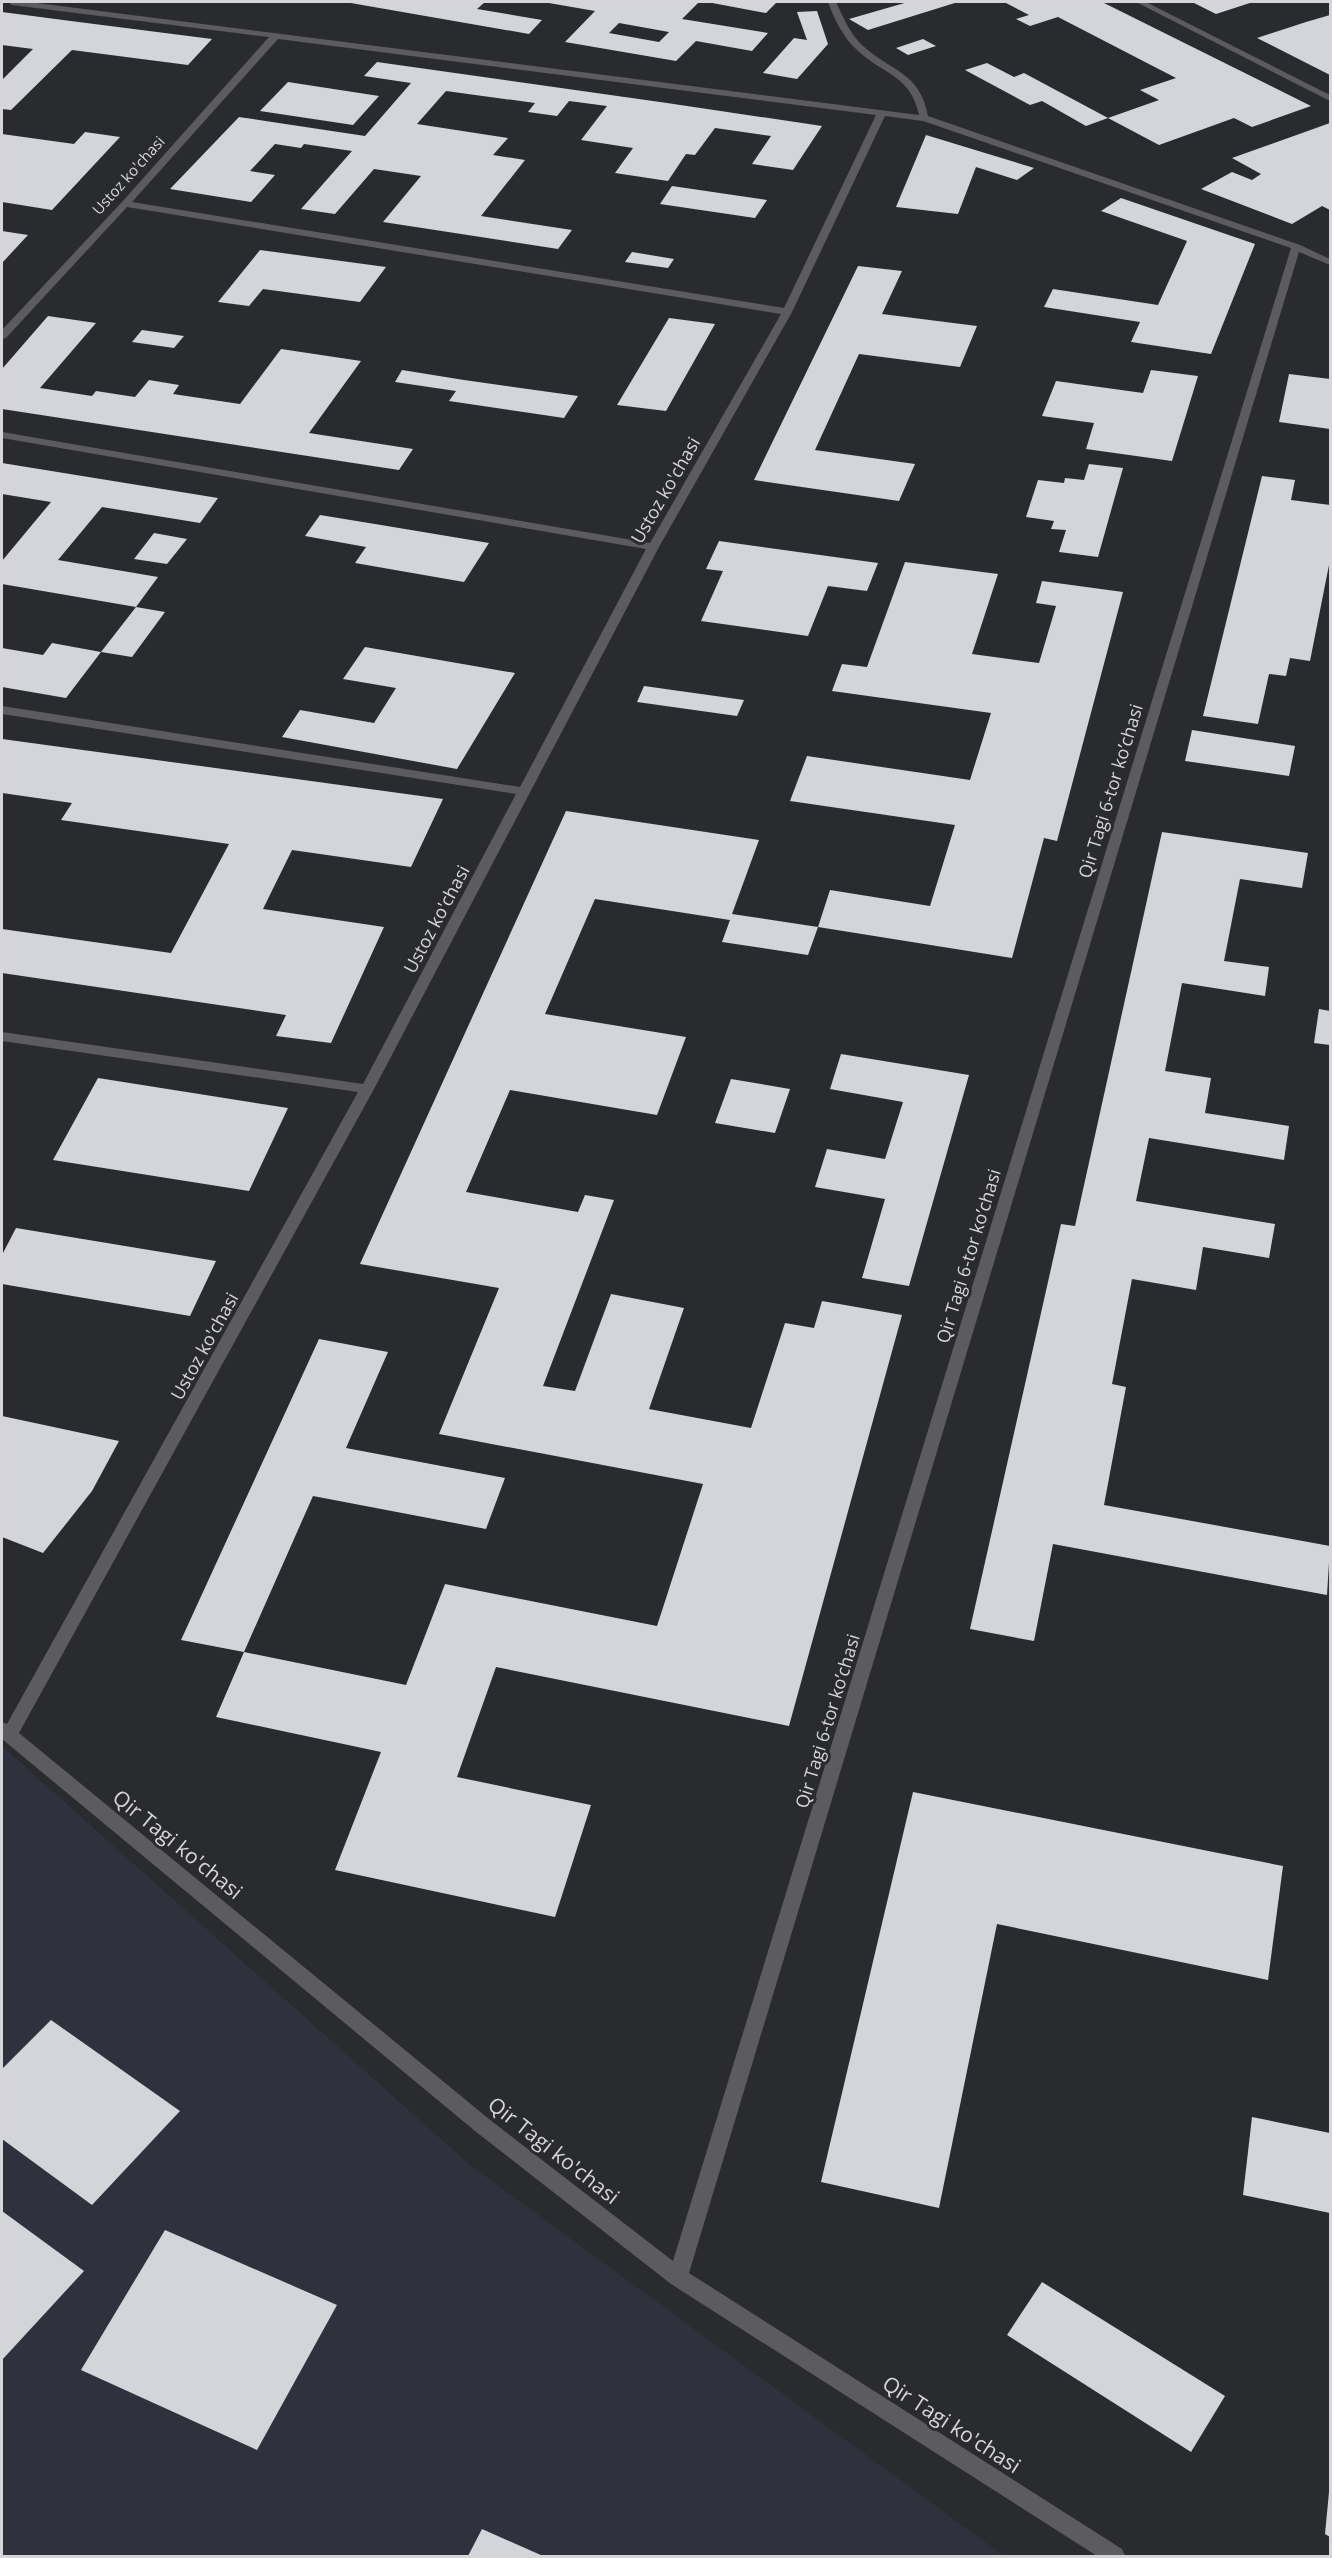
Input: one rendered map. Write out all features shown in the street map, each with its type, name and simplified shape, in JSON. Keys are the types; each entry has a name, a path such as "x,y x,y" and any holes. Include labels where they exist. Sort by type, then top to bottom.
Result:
{"street":[{"path":"12,2 924,118 1296,247 1330,262"},
{"path":"832,2 837,16 860,48 908,81 922,97 924,118"},
{"path":"1140,2 1330,98"},
{"name":"Ustoz ko'chasi","path":"2,336 125,204 277,34"},
{"name":"Ustoz ko'chasi","path":"5,1732 368,1089 653,547 787,312 882,113"},
{"path":"125,204 787,312"},
{"name":"Qir Tagi 6-tor koʼchasi","path":"678,2277 1296,247"},
{"path":"2,435 653,547"},
{"path":"2,710 523,791"},
{"path":"2,1036 368,1089"},
{"name":"Qir Tagi ko'chasi","path":"5,1732 482,2125 678,2277 1115,2556"}],"shaded area":[{"path":"2,1746 470,2165 1004,2556 2,2556"}],"building":[{"path":"345,2 485,2 477,9 542,20 529,34"},
{"path":"543,2 699,2 682,19 768,33 752,51 696,41 676,61 565,42 595,11","holes":["619,23 669,32 659,42 609,33"]},
{"path":"707,2 777,2 766,13"},
{"path":"908,2 958,2 868,30 849,19"},
{"path":"1004,2 1102,2 1311,106 1252,127 1234,118 1159,145 1108,118 1159,100 1140,90 1176,78 1058,17 1030,26 1016,19 1029,15"},
{"path":"1192,2 1253,2 1216,14"},
{"path":"817,11 828,44 797,79 763,73 794,38 807,40 797,12"},
{"path":"2,12 212,39 188,65 72,50 11,110 2,109 2,80 33,49 2,45"},
{"path":"1330,15 1330,75 1257,38 1306,22"},
{"path":"923,39 936,46 908,55 896,48"},
{"path":"377,62 822,126 793,170 752,164 771,136 715,128 695,155 686,154 668,181 615,173 633,148 581,140 607,106 569,101 557,116 528,112 535,103 446,91 417,124 508,138 493,155 525,160 481,216 572,230 558,249 383,222 421,176 374,169 335,214 301,209 352,151 304,144 301,148 275,144 250,171 275,175 251,202 170,189 239,117 365,136 411,83 364,76"},
{"path":"987,63 1014,77 1024,73 1108,118 1086,126 1042,101 1030,105 965,70"},
{"path":"288,82 379,96 353,125 260,111"},
{"path":"1330,123 1330,210 1322,206 1292,224 1201,189 1232,172 1252,180 1261,174 1232,158"},
{"path":"85,132 120,137 52,210 2,202 2,134 74,144"},
{"path":"926,135 1034,168 1017,180 976,167 958,214 896,207"},
{"path":"672,186 767,200 755,218 660,204"},
{"path":"1121,198 1255,244 1211,354 1131,342 1140,322 1044,307 1053,289 1158,305 1187,241 1101,211"},
{"path":"2,231 28,235 2,263"},
{"path":"260,250 386,267 360,302 263,289 249,306 218,302"},
{"path":"632,252 674,259 668,268 625,262"},
{"path":"858,266 902,271 882,314 977,326 960,367 859,354 815,450 915,464 899,501 754,480"},
{"path":"48,316 96,323 40,388 92,396 96,391 135,397 149,380 179,385 173,394 240,404 281,349 361,361 309,433 413,449 399,470 2,409 2,369"},
{"path":"669,318 715,324 666,411 617,405"},
{"path":"142,330 184,336 174,348 132,342"},
{"path":"402,370 578,396 564,418 449,401 456,391 395,382"},
{"path":"1151,370 1198,376 1172,461 1086,449 1094,423 1042,416 1056,381 1143,393"},
{"path":"1289,374 1330,379 1330,429 1279,422"},
{"path":"2,463 218,498 200,523 102,507 58,560 158,577 136,607 2,584 2,561 51,502 2,494"},
{"path":"1089,464 1123,468 1098,557 1059,552 1066,530 1051,529 1054,521 1026,517 1038,480 1064,483 1065,478 1084,480"},
{"path":"1262,476 1295,480 1291,500 1330,505 1330,560 1310,661 1290,658 1286,676 1269,674 1258,724 1203,716"},
{"path":"320,515 489,543 464,582 355,563 366,547 305,536"},
{"path":"154,533 187,539 167,564 134,559"},
{"path":"719,541 878,563 867,591 828,586 808,636 701,621 723,571 706,569"},
{"path":"905,562 998,574 972,654 1039,663 1056,606 1036,603 1042,581 1123,592 1057,841 1044,838 1012,958 818,927 830,890 930,906 955,825 790,801 807,756 970,780 991,713 832,691 842,664 867,667"},
{"path":"136,607 165,612 132,657 101,652"},
{"path":"52,643 101,652 66,698 2,687 2,648 43,655"},
{"path":"365,647 515,673 457,769 282,737 300,710 374,723 396,688 343,679"},
{"path":"644,686 744,700 737,716 637,702"},
{"path":"1192,730 1295,746 1289,776 1185,761"},
{"path":"2,739 443,799 411,867 292,850 263,909 384,927 331,1043 276,1036 286,1015 2,973 2,929 171,953 229,844 61,820 72,803 2,793"},
{"path":"566,811 759,840 732,914 818,927 808,955 722,942 730,920 595,899 545,1014 686,1037 657,1115 510,1090 466,1192 578,1212 585,1195 614,1200 543,1386 575,1391 611,1294 684,1308 649,1409 751,1428 785,1323 814,1328 822,1301 902,1315 789,1726 496,1667 457,1777 591,1805 555,1917 335,1870 381,1752 216,1717 244,1652 406,1685 445,1584 657,1626 703,1484 439,1434 499,1288 360,1264"},
{"path":"1162,832 1308,853 1302,888 1240,879 1224,961 1269,967 1265,996 1182,983 1165,1071 1211,1078 1205,1113 1289,1126 1284,1160 1149,1138 1136,1201 1275,1224 1269,1258 1203,1247 1196,1290 1132,1279 1112,1384 1126,1387 1104,1505 1330,1546 1327,1595 1053,1544 1034,1641 970,1629 1061,1224 1075,1226"},
{"path":"1319,1009 1330,1011 1330,1045 1314,1043"},
{"path":"841,1054 969,1075 909,1286 862,1278 885,1199 815,1187 827,1149 885,1159 903,1102 830,1089"},
{"path":"98,1078 288,1108 249,1191 53,1160"},
{"path":"731,1079 790,1089 775,1133 715,1123"},
{"path":"16,1228 216,1261 190,1316 2,1284 2,1255"},
{"path":"319,1339 388,1352 346,1448 505,1478 486,1529 313,1496 244,1652 181,1640"},
{"path":"2,1416 119,1441 92,1491 43,1553 2,1537"},
{"path":"913,1792 1283,1866 1268,1980 997,1924 939,2208 821,2182"},
{"path":"51,2020 180,2111 92,2205 2,2139 2,2069"},
{"path":"1252,2117 1330,2133 1330,2213 1243,2195"},
{"path":"2,2211 84,2271 2,2360"},
{"path":"165,2230 337,2305 257,2450 81,2370"},
{"path":"1042,2282 1225,2396 1191,2452 1007,2335"},
{"path":"1330,2492 1330,2537 1325,2534"},
{"path":"482,2529 543,2556 468,2556"}]}
